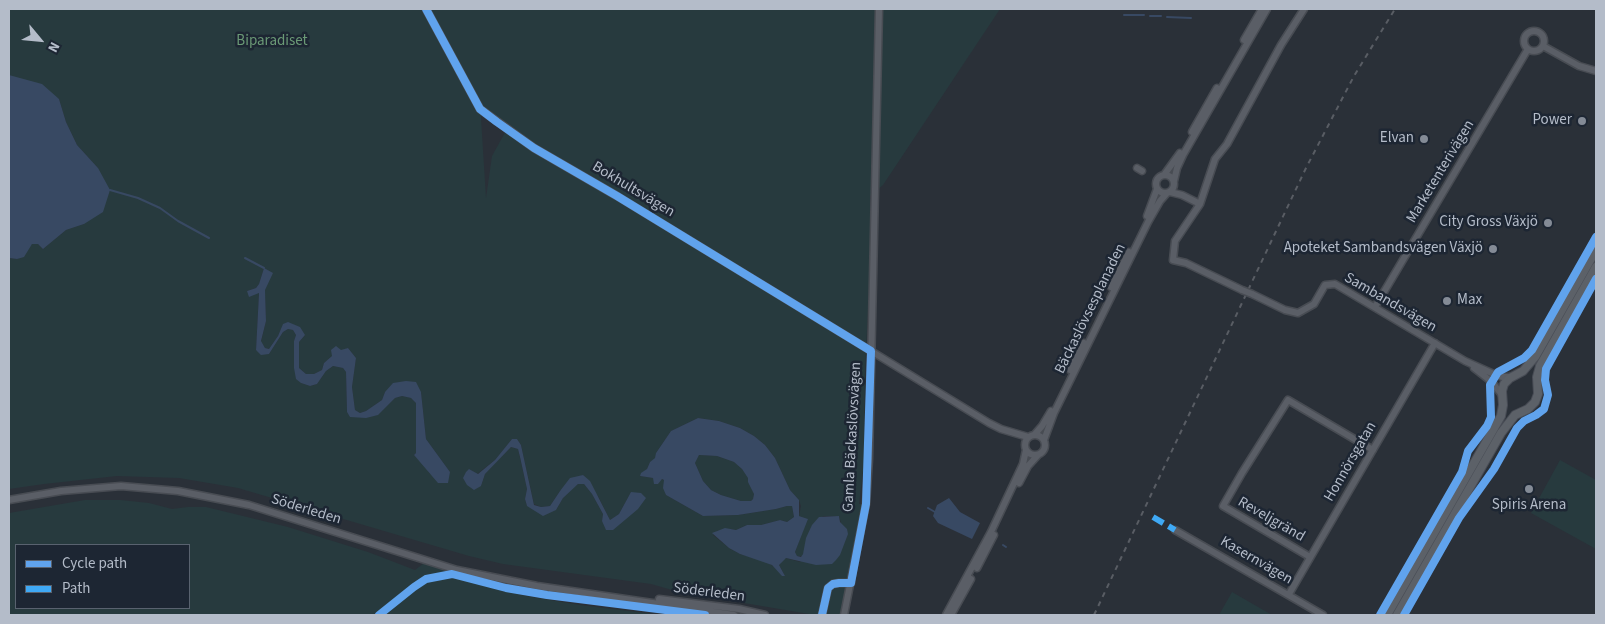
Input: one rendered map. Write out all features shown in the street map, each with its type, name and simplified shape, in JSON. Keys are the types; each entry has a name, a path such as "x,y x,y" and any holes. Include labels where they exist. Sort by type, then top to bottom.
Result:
{"main road":[{"path":"1387,615 1496,426 1500,416 1504,384 1528,366 1535,357 1596,250"},
{"path":"1536,385 1542,363 1596,267"},
{"path":"1396,615 1501,433 1515,415 1532,406 1537,398 1538,391 1536,385 1528,377 1515,376"},
{"path":"1502,397 1512,409 1526,410"}],"street":[{"name":"Bokhultsvägen","path":"426,9 480,108 497,122 534,148 625,201 989,423 1014,433 1026,444"},
{"name":"Gamla Bäckaslövsvägen","path":"844,615 866,504 874,263 879,9"},
{"name":"Bäckaslövsesplanaden","path":"1026,444 1046,420 1067,378 1149,212 1157,189 1157,180 1164,175 1181,152 1262,9"},
{"name":"Bäckaslövsesplanaden","path":"951,615 986,551 1028,466 1045,448 1044,440 1054,413 1148,222 1160,201 1169,193 1180,161 1266,9"},
{"path":"1157,189 1162,193 1182,195 1200,204 1215,159 1227,144 1281,45 1304,9"},
{"path":"1532,31 1538,32 1543,36 1543,46 1536,51 1528,49 1524,44 1525,38 1532,31"},
{"path":"1543,46 1579,66 1596,71"},
{"name":"Marketenterivägen","path":"1375,307 1528,49"},
{"path":"1164,175 1170,176 1182,195"},
{"name":"Sambandsvägen","path":"1200,204 1176,241 1174,260 1186,263 1285,310 1298,313 1314,304 1325,285 1335,284 1465,361 1496,376 1515,376"},
{"name":"Honnörsgatan","path":"1289,594 1435,343"},
{"name":"Sambandsvägen","path":"1465,361 1492,382 1502,397"},
{"name":"Reveljgränd","path":"1310,557 1223,506 1265,434 1288,400 1373,450"},
{"path":"1035,434 1044,440"},
{"path":"1026,444 1030,454 1038,455"},
{"path":"946,615 991,532 1023,464 1026,444"},
{"name":"Söderleden","path":"9,500 61,491 121,486 172,490 249,505 457,570 537,586 734,615"},
{"name":"Kasernvägen","path":"1175,530 1323,615"},
{"path":"822,615 828,588 838,582 851,583"},
{"name":"Söderleden","path":"590,593 739,608 765,615"}],"green space":[{"name":"Biparadiset","path":"9,9 1000,9 883,185 870,196 871,241 865,374 864,463 859,504 866,504 840,615 815,615 679,592 651,584 503,564 469,556 238,488 179,478 117,476 9,489 9,258 17,259 32,244 38,244 43,249 66,230 84,224 98,168 77,145 66,122 59,99 9,75","holes":["482,110 507,129 492,156 486,198","264,268 266,321 261,342 265,348 269,349 283,325 305,335 299,342 299,368 306,374 314,374 322,370 324,363 332,356 348,348 356,358 352,387 355,410 360,413 382,400 385,392 421,392 426,439 450,472 430,474 414,455 416,453 416,403 411,398 402,396 395,398 377,415 351,417 347,412 346,372 343,368 333,366 326,371 317,384 310,386 301,383 294,341 296,335 293,330 288,329 283,332 269,354 256,350 259,292 247,291 256,288","698,418 719,421 740,428 765,445 775,458 790,490 799,500 801,506 799,516 807,519 795,552 797,556 802,556 823,516 839,516 841,523 800,562 786,558 783,559 779,565 785,576 768,562 740,554 713,535 717,531 736,530 747,525 761,525 780,520 787,522 794,517 792,506 738,515 703,516 666,495 664,480 660,479 658,484 653,478 640,476 647,469 650,462 656,458 656,453 671,431","512,439 517,439 521,445 534,504 541,507 550,506 560,491 583,475 599,498 610,520 619,514 631,492 613,530 602,521 603,514 584,484 578,484 572,488 556,510 527,506 525,499 527,489 518,449 511,447 485,474 481,486 469,469 477,474 495,460"]},
{"path":"699,455 717,456 734,462 748,477 754,494 753,499 751,501 741,501 711,490 703,481 695,463"},
{"path":"1560,460 1596,480 1596,549 1531,513"},
{"path":"85,500 120,500 149,503 172,509 206,507 288,527 368,552 415,570 428,560 457,570 456,578 526,596 661,615 9,615 9,513"},
{"path":"1232,592 1272,615 1219,615"}],"water":[{"path":"9,75 42,84 59,99 66,122 77,145 98,168 110,190 103,212 84,224 66,230 43,249 38,244 32,244 24,257 17,259 9,258"},
{"path":"264,268 273,273 265,290 266,321 261,341 265,348 269,349 278,336 283,324 288,322 300,327 305,335 299,342 299,368 306,374 314,374 322,370 324,363 332,356 331,350 336,346 341,350 348,348 356,358 352,387 355,410 360,413 382,400 385,392 393,383 416,382 421,392 426,439 450,472 448,483 438,483 414,455 416,453 416,403 411,398 402,396 395,398 378,415 366,418 350,417 347,412 346,372 343,368 333,366 326,371 317,384 310,386 296,379 294,341 296,335 293,330 288,329 283,332 269,354 261,355 256,350 259,293 249,297 247,291 256,288 259,284"},
{"path":"698,418 719,421 740,428 754,436 765,445 775,458 790,490 799,500 799,516 808,519 795,552 797,556 801,557 803,554 806,538 812,525 819,517 839,516 840,522 847,529 848,534 840,555 832,564 816,565 786,558 779,565 785,576 782,576 772,565 740,554 729,548 712,533 725,528 736,530 747,525 761,525 780,520 787,522 794,517 792,506 738,515 703,516 666,495 663,488 664,480 662,479 658,484 654,484 653,478 640,476 655,458 656,453 671,431","holes":["699,455 717,456 734,462 742,469 748,478 754,494 751,501 741,501 721,495 711,490 703,481 695,463"]},
{"path":"512,439 517,439 521,445 534,505 541,507 550,506 570,478 583,475 590,481 610,520 619,514 631,492 641,493 646,498 638,509 613,530 606,530 602,521 603,514 584,484 578,484 563,498 556,510 543,516 527,506 525,499 527,489 518,449 511,447 485,474 481,486 474,490 467,485 463,478 466,472 469,469 478,474 495,460"},
{"path":"949,498 960,512 980,523 972,539 938,523 933,516 937,505"}],"waterway":[{"path":"1124,15 1144,15"},
{"path":"1150,16 1161,16"},
{"path":"1167,17 1191,18"},
{"path":"110,190 138,198 160,208 178,221 209,238"},
{"path":"245,258 264,268"},
{"path":"928,508 935,512"}],"railway":[{"path":"1094,615 1306,168 1354,76 1395,9"}],"marked path":[{"path":"1153,517 1175,530"}],"cycle path":[{"path":"426,9 480,109 534,148 617,196 871,351 866,504 851,583 833,584 828,588 822,615"},
{"path":"1380,615 1462,472 1468,451 1487,426 1491,417 1490,385 1498,372 1524,358 1532,350 1596,237"},
{"path":"1404,615 1459,518 1494,469 1517,428 1524,421 1544,409 1548,395 1545,380 1546,369 1596,279"},
{"path":"379,615 426,579 452,574 506,588 547,595 705,615"}],"place":[{"name":"Power","path":"1582,121"},
{"name":"Elvan","path":"1424,139"},
{"name":"City Gross Växjö","path":"1548,223"},
{"name":"Apoteket Sambandsvägen Växjö","path":"1493,249"},
{"name":"Max","path":"1447,301"},
{"name":"Spiris Arena","path":"1529,489"}]}
